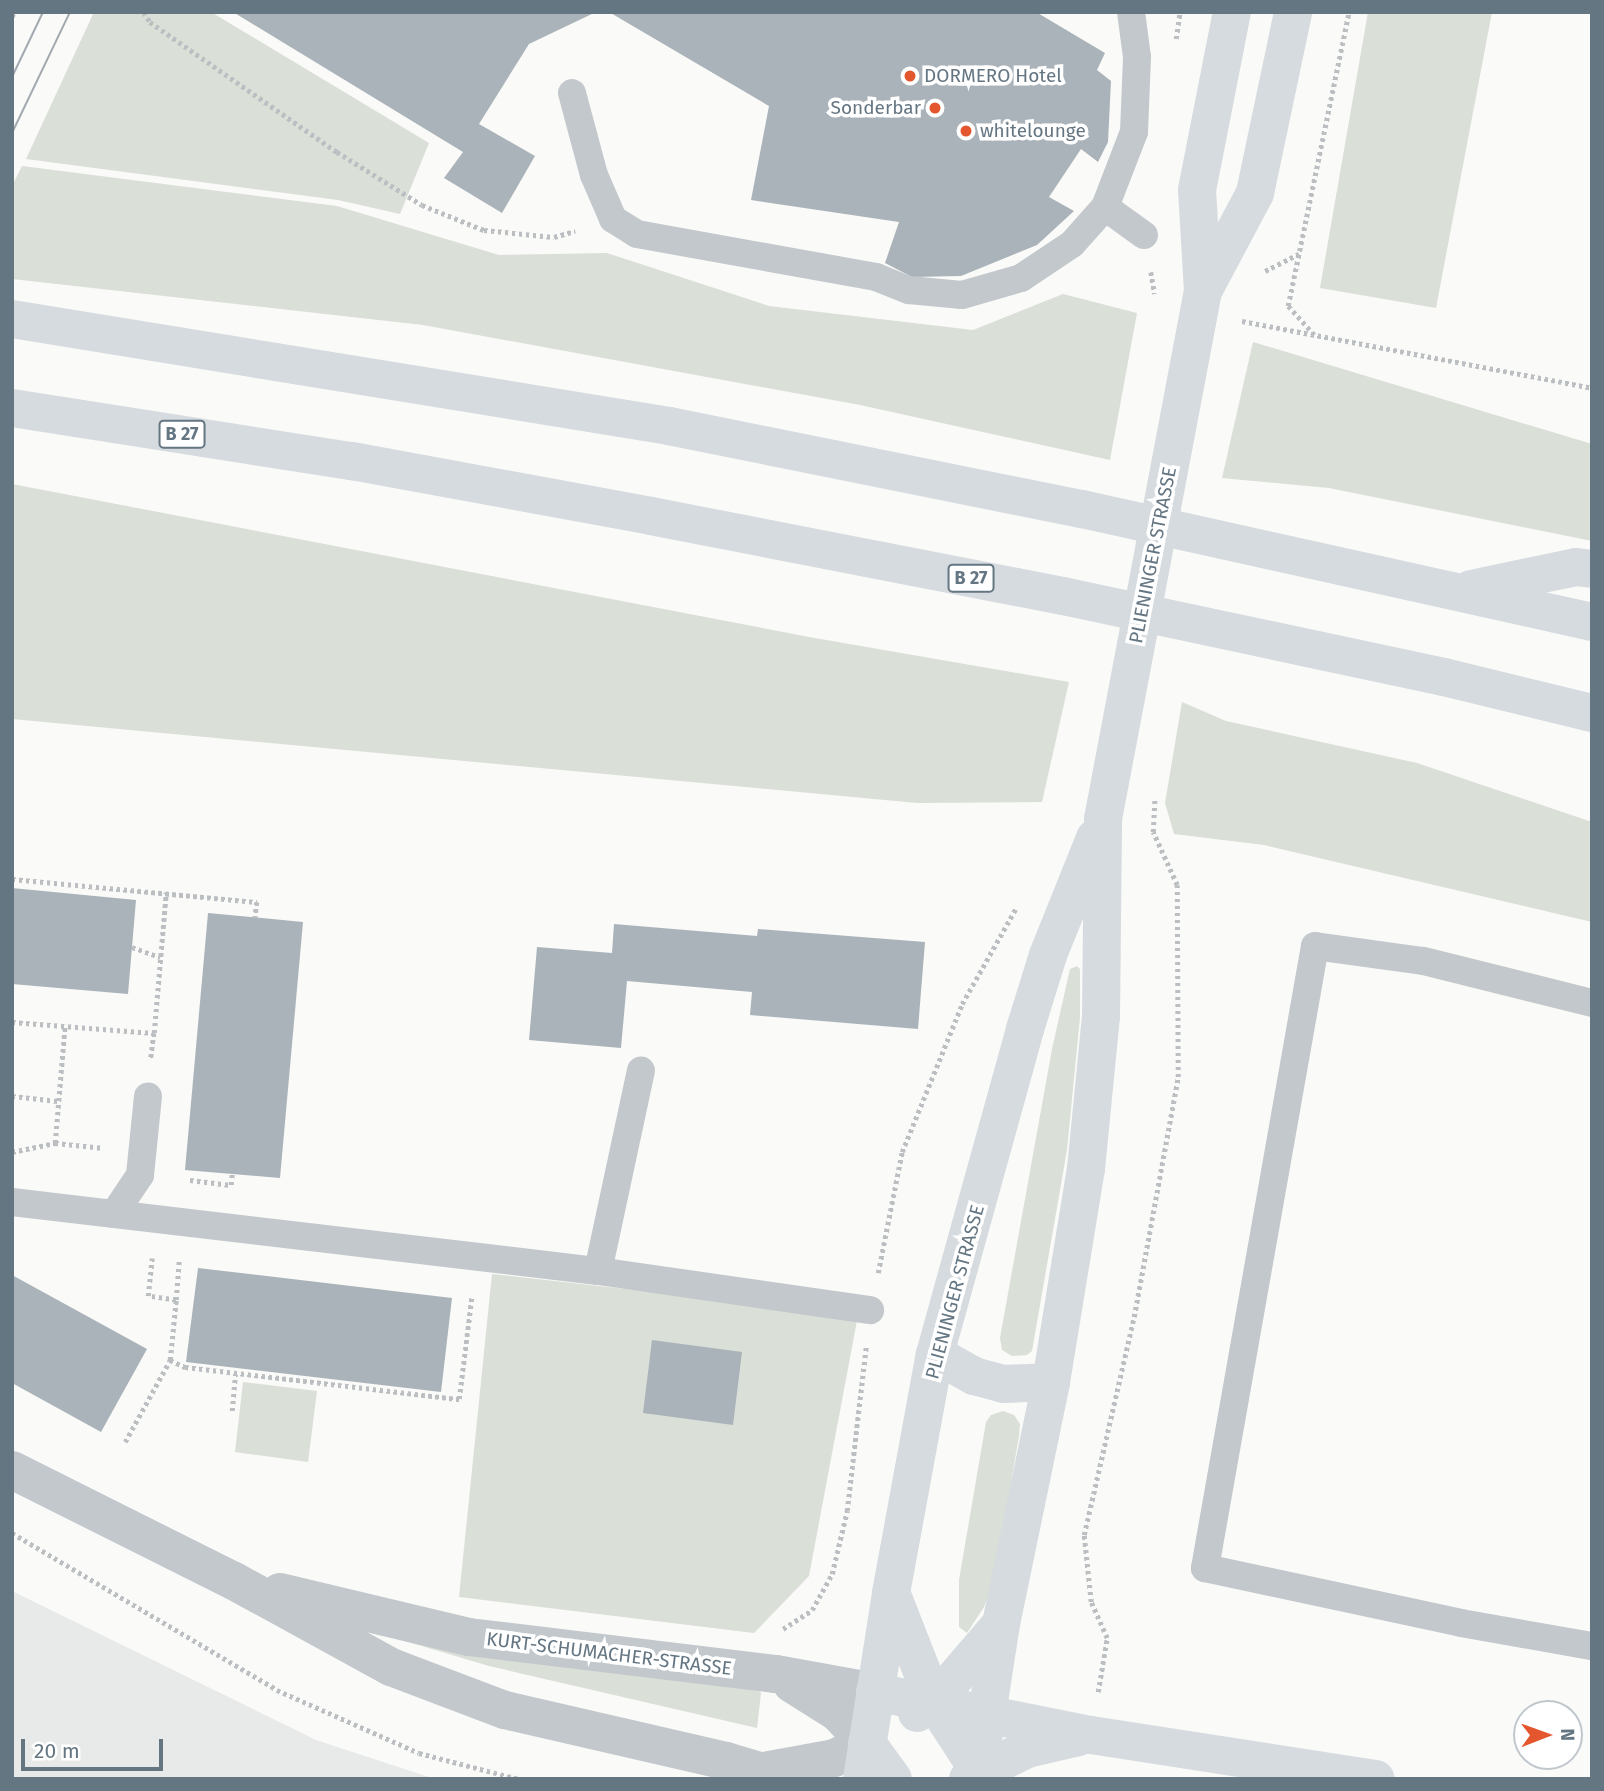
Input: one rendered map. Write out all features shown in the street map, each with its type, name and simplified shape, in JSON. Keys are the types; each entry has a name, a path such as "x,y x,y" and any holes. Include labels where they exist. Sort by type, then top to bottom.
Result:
{"main road":[{"name":"PLIENINGER STRASSE","path":"977,1777 1001,1624 1051,1382 1086,1169 1101,1017 1103,819 1203,291 1197,190 1232,12"},
{"name":"PLIENINGER STRASSE","path":"1203,291 1255,192 1293,12"},
{"path":"12,319 669,426 1082,509 1592,622"},
{"name":"B 27","path":"12,408 352,461 652,516 1063,596 1444,677 1590,713"},
{"path":"1458,591 1576,567 1592,569"},
{"name":"PLIENINGER STRASSE","path":"865,1761 891,1593 935,1354 1044,967 1103,819"},
{"path":"935,1354 974,1376 1003,1384 1051,1382"},
{"path":"891,1593 934,1702 977,1777 1027,1749 1091,1735"},
{"path":"894,1779 865,1761 934,1702 1001,1624"},
{"name":"KURT-SCHUMACHER-STRASSE","path":"875,1692 1091,1735 1377,1779"}],"street":[{"name":"KURT-SCHUMACHER-STRASSE","path":"12,1470 234,1581 391,1667 505,1710 776,1775"},
{"name":"KURT-SCHUMACHER-STRASSE","path":"234,1581 469,1637 776,1674 875,1692"},
{"path":"776,1674 837,1712 865,1761"},
{"path":"776,1775 834,1758 865,1761"}],"lane":[{"path":"572,93 594,175 613,219 637,234 876,277 909,290 961,295 1021,278 1072,244 1105,207 1134,132 1137,57 1131,12"},
{"path":"1105,207 1144,235"},
{"path":"1592,1003 1423,961 1315,946 1205,1568 1448,1620 1592,1646"},
{"path":"598,1271 641,1071"},
{"path":"114,1214 142,1164 148,1096"},
{"path":"12,1202 598,1271 870,1310"}],"path":[{"path":"144,12 150,22 337,152 422,205 484,230 522,235 554,237 613,219"},
{"path":"1315,336 1288,306 1349,12"},
{"path":"1235,320 1592,388"},
{"path":"1091,1735 1107,1638 1091,1602 1084,1535 1133,1317 1178,1077 1177,885 1153,832 1155,792"},
{"path":"12,879 257,902 255,918"},
{"path":"148,1096 166,893"},
{"path":"776,1674 783,1628 812,1610 832,1574 847,1511 870,1310 902,1152 962,1004 1023,896"},
{"path":"132,947 160,957"},
{"path":"12,1022 154,1033"},
{"path":"55,1143 65,1024"},
{"path":"12,1096 58,1101"},
{"path":"12,1152 55,1143 231,1185 232,1174"},
{"path":"125,1442 170,1360 176,1300 148,1296 157,1219"},
{"path":"170,1360 185,1367 459,1399 472,1291"},
{"path":"232,1411 236,1373"},
{"path":"12,1533 277,1690 419,1753 519,1779"}],"shaded area":[{"path":"94,12 211,12 429,143 400,214 338,200 26,159"},
{"path":"1368,12 1492,12 1436,308 1320,288"},
{"path":"22,166 337,206 499,255 607,253 769,306 973,330 1063,294 1137,313 1110,460 860,405 423,325 12,279 12,186"},
{"path":"1253,342 1592,444 1592,541 1329,488 1222,478"},
{"path":"12,484 809,637 1069,682 1042,802 917,803 12,719"},
{"path":"1182,702 1226,721 1417,763 1592,822 1592,922 1264,845 1174,834 1165,803"},
{"path":"1077,966 1080,969 1080,1017 1067,1150 1032,1351 1027,1355 1012,1356 1002,1350 1000,1338 1052,1049 1070,969"},
{"path":"492,1274 858,1315 809,1576 754,1633 459,1597"},
{"path":"243,1382 317,1391 308,1462 235,1452"},
{"path":"1003,1411 1014,1415 1020,1424 1019,1436 994,1582 984,1607 967,1633 959,1627 959,1580 986,1422 991,1415"},
{"path":"12,1591 316,1740 435,1779 12,1779"},
{"path":"378,1633 759,1691 761,1693 757,1728 489,1666"}],"building":[{"path":"233,12 596,12 529,44 479,124 535,156 502,213 444,178 463,152"},
{"path":"609,12 1036,12 1105,53 1097,70 1111,81 1108,142 1098,162 1081,149 1049,197 1074,211 1037,245 961,276 912,277 885,263 899,222 751,200 769,106"},
{"path":"12,888 136,900 128,994 12,984"},
{"path":"208,913 303,922 280,1178 185,1170"},
{"path":"614,924 757,936 758,929 925,942 918,1029 750,1015 752,992 627,981 621,1048 529,1040 537,947 612,953"},
{"path":"198,1268 452,1298 441,1392 186,1362"},
{"path":"12,1275 147,1349 101,1432 12,1383"},
{"path":"652,1340 742,1352 733,1425 643,1413"}],"tram line":[{"path":"12,77 43,12"},
{"path":"12,133 70,12"}],"place":[{"name":"DORMERO Hotel","path":"910,76"},
{"name":"Sonderbar","path":"935,108"},
{"name":"whitelounge","path":"966,131"}]}
